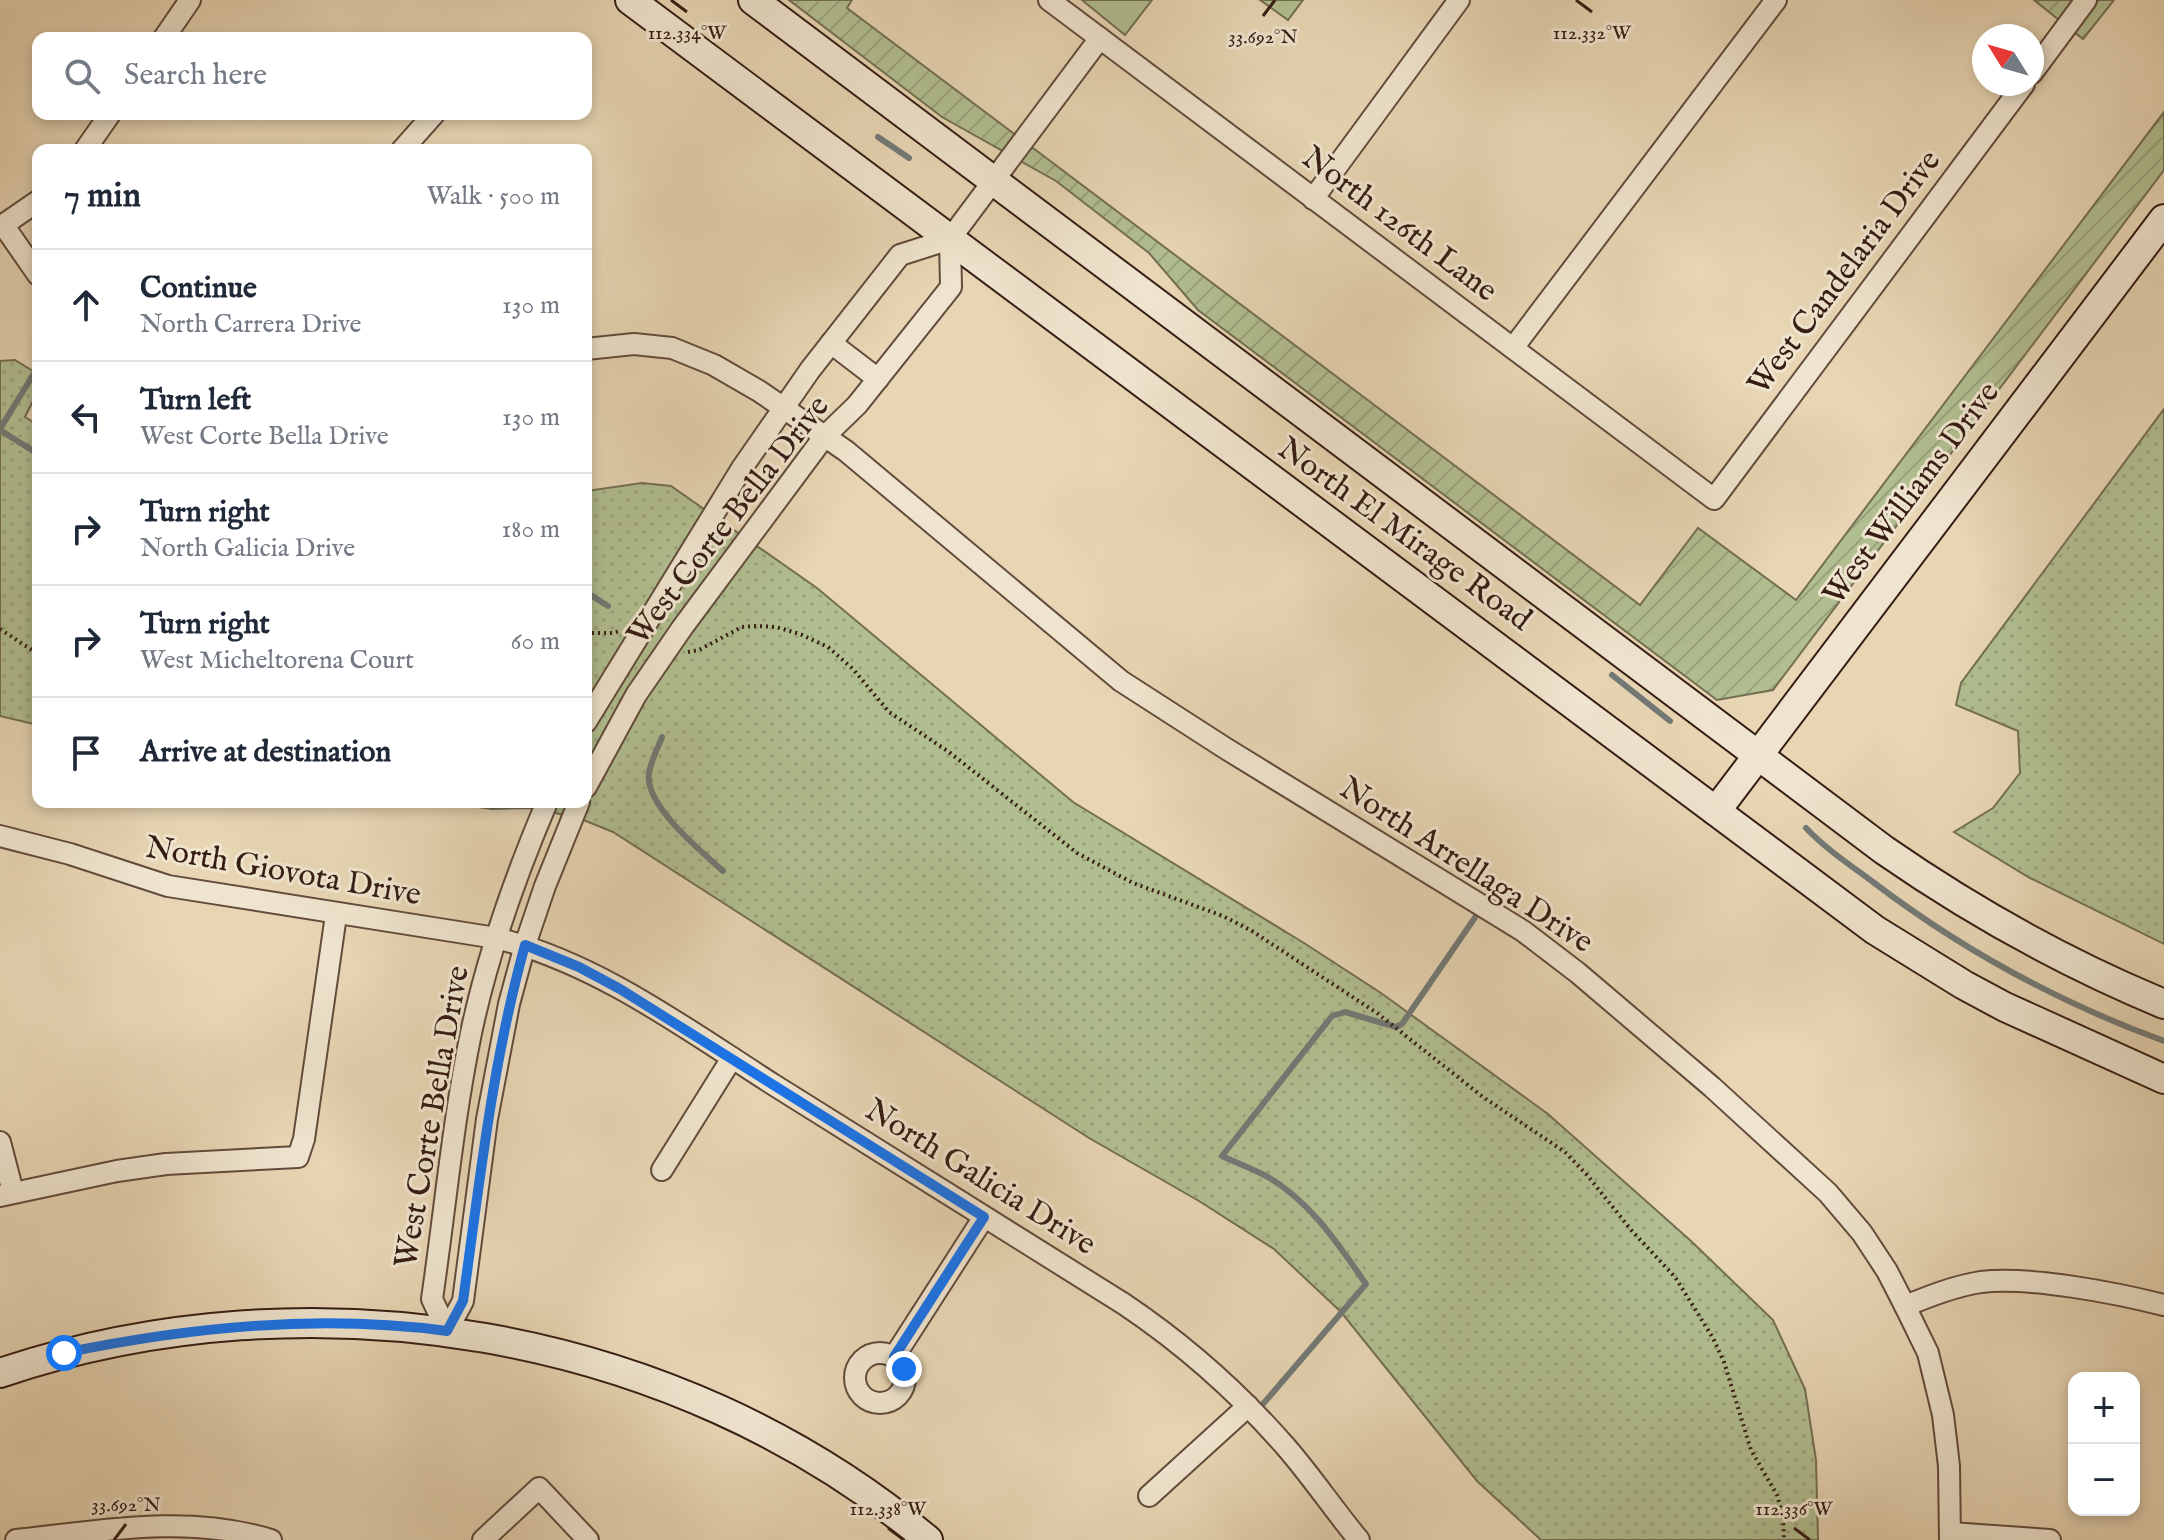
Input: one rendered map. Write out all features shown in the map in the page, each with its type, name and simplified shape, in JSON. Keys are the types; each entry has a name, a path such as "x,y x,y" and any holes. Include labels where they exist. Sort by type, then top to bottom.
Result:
{"main road":[{"name":"North El Mirage Road","path":"630,0 1875,930 1964,985 2053,1031 2164,1079"},
{"name":"North El Mirage Road","path":"753,0 1884,850 1954,897 2051,951 2164,1004"},
{"name":"West Williams Drive","path":"1716,811 2164,219"},
{"path":"0,1373 64,1353 160,1334 219,1328 345,1323 447,1331 498,1340 584,1361 656,1384 724,1413 823,1466 928,1540"}],"street":[{"path":"168,32 190,0"},
{"name":"North 126th Lane","path":"1049,0 1714,499"},
{"path":"1313,199 1459,0"},
{"path":"1513,348 1776,0"},
{"path":"2044,57 2086,0"},
{"path":"950,239 1100,38"},
{"name":"West Candelaria Drive","path":"1714,499 2015,96"},
{"path":"89,144 106,120"},
{"path":"407,144 429,120"},
{"path":"32,205 2,226 32,267"},
{"name":"West Corte Bella Drive","path":"592,712 783,407 831,343 900,255 950,239 951,287 857,405 817,432 655,664 592,776"},
{"path":"831,343 878,379"},
{"name":"North Arrellaga Drive","path":"592,348 634,344 681,351 714,365 783,407 846,451 1121,681 1523,931 1578,973 1712,1087 1828,1193 1862,1233 1887,1271 1928,1353 1943,1415 1949,1466 1950,1536"},
{"name":"West Corte Bella Drive","path":"447,1331 463,1301 491,1094 509,1004 518,871 544,808"},
{"name":"West Corte Bella Drive","path":"447,1331 432,1299 466,1059 511,942 545,886 577,808"},
{"name":"North Giovota Drive","path":"0,836 70,854 168,886 511,942"},
{"path":"0,1142 7,1194 166,1164 298,1157 304,1139 336,915"},
{"name":"North Galicia Drive","path":"511,942 600,978 732,1058 1170,1336 1214,1372 1288,1449 1359,1540"},
{"path":"662,1170 732,1058"},
{"path":"894,1357 984,1217"},
{"path":"1905,1306 1948,1289 1983,1282 2013,1281 2164,1305"},
{"path":"1149,1496 1248,1406"},
{"path":"483,1540 539,1488 588,1540"},
{"path":"16,1540 147,1526 225,1529 271,1540"},
{"path":"1950,1536 2050,1540"}],"path":[{"path":"677,653 699,650 742,627 756,626 800,634 828,647 853,669 889,712 949,752 1077,853 1133,883 1223,916 1263,938 1377,1013 1483,1097 1565,1152 1675,1277 1713,1338 1724,1362 1751,1450 1777,1495 1783,1516 1784,1540"},
{"path":"592,633 613,633 630,627"},
{"path":"0,629 32,650"}],"green space":[{"path":"789,0 852,0 847,8 1640,605 1698,528 1796,600 2164,112 2164,170 1773,690 1717,700 1198,310 1149,253 1056,181 942,117"},
{"path":"1082,0 1152,0 1125,35"},
{"path":"1260,0 1303,0 1288,20"},
{"path":"2034,0 2114,0 2083,39"},
{"path":"15,360 32,370 32,403 25,417 32,421 32,724 0,716 0,361"},
{"path":"2164,409 2164,944 2030,878 1954,832 1993,808 2020,773 2018,731 1956,705 1961,683"},
{"path":"642,483 671,486 817,588 1073,802 1381,993 1548,1114 1691,1241 1773,1320 1805,1389 1816,1460 1818,1540 1541,1540 1477,1481 1341,1312 1274,1249 1199,1201 1089,1138 613,832 581,819 534,808 592,808 592,490"}],"waterway":[{"path":"878,137 909,158"},
{"path":"0,429 32,377"},
{"path":"0,430 32,450"},
{"path":"592,596 608,606"},
{"path":"1612,675 1670,721"},
{"path":"662,737 649,773 655,799 689,840 723,871"},
{"path":"1806,828 1907,907 1976,952 2087,1010 2164,1041"},
{"path":"1263,1404 1366,1284 1323,1225 1298,1199 1268,1177 1222,1156 1332,1016 1345,1012 1396,1027 1402,1024 1476,916"}],"route":[{"path":"64,1353 160,1334 251,1325 345,1323 447,1331 463,1301 493,1081 525,945 579,967 620,989 984,1217 894,1357 904,1369"}]}
